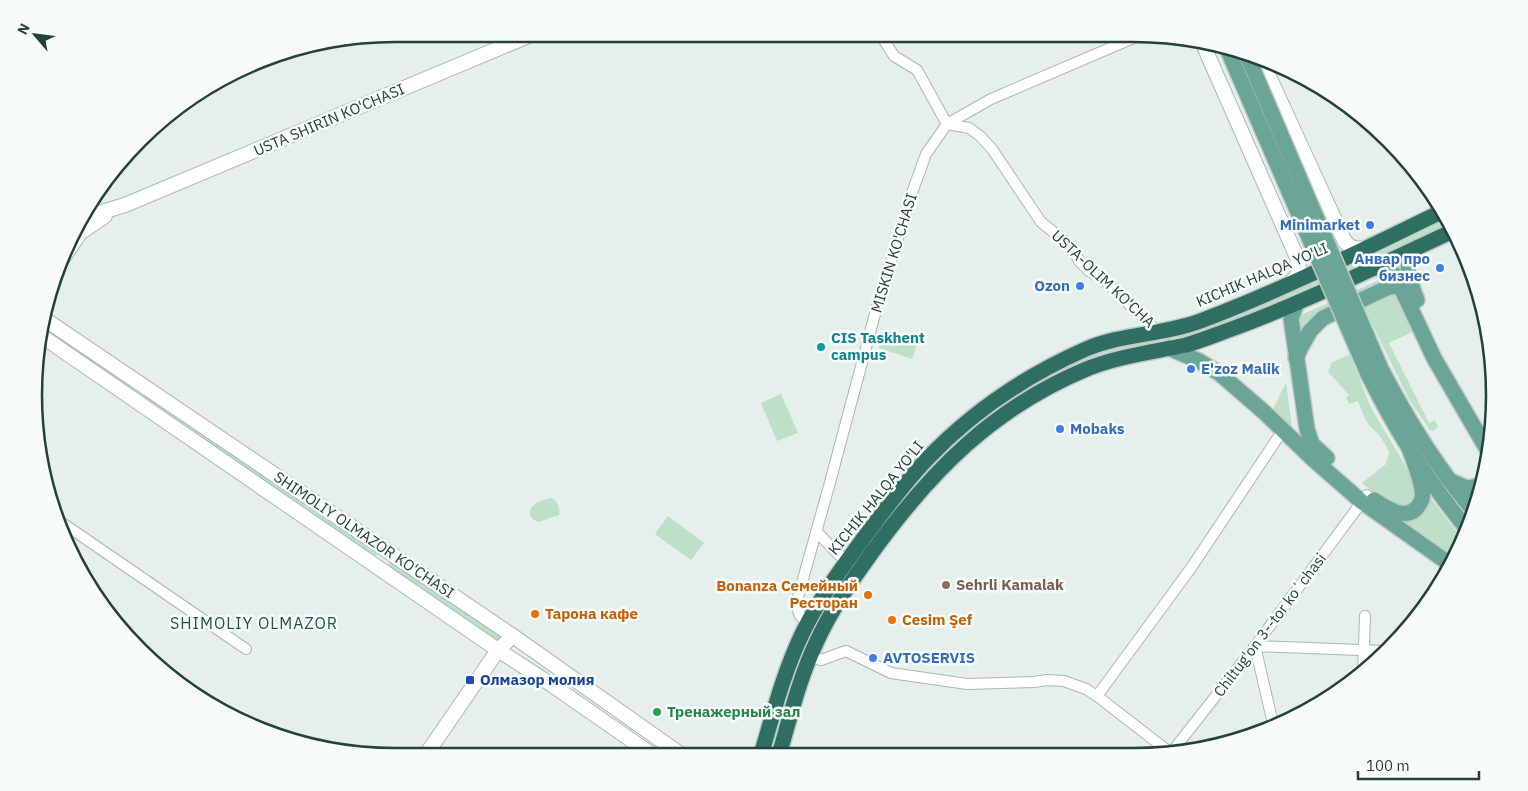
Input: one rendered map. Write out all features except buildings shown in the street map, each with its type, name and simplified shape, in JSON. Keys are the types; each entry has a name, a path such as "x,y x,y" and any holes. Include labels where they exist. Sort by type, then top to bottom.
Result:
{"highway":[{"name":"KICHIK HALQA YO'LI","path":"763,748 786,674 808,622 847,561 917,470 947,439 975,415 1030,378 1080,352 1103,343 1198,322 1256,300 1435,215"},
{"name":"KICHIK HALQA YO'LI","path":"781,748 802,678 828,619 872,553 918,493 959,450 1009,412 1063,380 1102,364 1201,340 1297,303 1446,234"},
{"path":"1161,331 1169,348"}],"main road":[{"name":"USTA SHIRIN KO'CHASI","path":"92,215 125,205 514,42"},
{"path":"1206,50 1299,262 1298,274 1290,284"},
{"path":"1231,57 1375,372 1448,479 1468,504"},
{"path":"1249,62 1375,372 1390,416 1409,448 1462,522"},
{"path":"1271,70 1345,242 1353,248 1364,249"},
{"name":"USTA SHIRIN KO'CHASI","path":"84,230 125,205"},
{"path":"1418,247 1411,254 1407,266 1416,298 1437,342 1484,428"},
{"path":"1373,268 1382,268 1391,272 1400,286 1442,374 1482,442"},
{"path":"1314,460 1303,436 1295,374 1296,358 1310,331 1323,318 1389,287 1400,286 1416,298"},
{"path":"1297,303 1291,318 1307,429 1311,442 1364,499 1398,513 1410,513 1417,509 1423,492 1409,448"},
{"name":"SHIMOLIY OLMAZOR KO'CHASI","path":"50,323 513,636 672,748"},
{"name":"SHIMOLIY OLMAZOR KO'CHASI","path":"47,340 643,748"},
{"path":"1169,348 1199,360 1219,373 1314,460 1445,559"},
{"path":"132,398 141,384"},
{"path":"1448,479 1467,488 1473,487"},
{"path":"378,568 389,552"},
{"path":"441,748 513,636"},
{"path":"431,748 502,653"}],"street":[{"path":"885,42 894,56 917,70 946,124"},
{"name":"MISKIN KO'CHASI","path":"808,622 800,616 796,604 879,299 926,154 946,124 991,99 1124,42"},
{"name":"USTA-OLIM KO'CHA","path":"946,124 968,128 980,136 992,150 1041,222 1072,247 1079,261 1089,271 1105,281 1161,331"},
{"path":"1097,696 1191,568 1283,430"},
{"name":"Chiltug'on 3--tor koʻchasi","path":"1179,745 1364,499"},
{"path":"67,526 246,649"},
{"path":"816,531 838,555 847,561"},
{"path":"1363,662 1365,616"},
{"path":"1272,720 1255,646 1376,651"},
{"path":"810,657 821,660 846,651 891,673 967,684 1047,680 1064,681 1086,689 1097,696 1163,747"}],"green space":[{"path":"1438,219 1443,228 1203,335 1179,340 1178,334"},
{"path":"1388,276 1395,283 1299,340 1298,317"},
{"path":"1400,292 1416,330 1389,343 1429,423 1434,420 1438,426 1434,431 1430,430 1410,401 1362,304"},
{"path":"49,330 132,385 129,388 48,334"},
{"path":"886,330 918,342 912,359 879,348"},
{"path":"1153,339 1153,343 1128,348 1100,357 1024,394 854,569 776,748 769,748 793,666 826,603 914,482 971,426 1034,382 1106,349"},
{"path":"1350,354 1370,406 1415,482 1416,496 1409,506 1404,508 1384,501 1362,483 1386,464 1389,452 1381,438 1366,421 1358,401 1349,404 1346,398 1349,395 1328,372 1331,363"},
{"path":"1286,383 1292,427 1273,409"},
{"path":"146,394 379,553 378,555 375,556 143,399"},
{"path":"781,394 798,433 777,441 761,403"},
{"path":"1429,496 1458,533 1448,554 1400,520 1412,519 1420,515 1425,508"},
{"path":"551,498 558,505 559,515 539,522 533,519 530,514 532,506"},
{"path":"668,516 704,543 691,560 655,534"},
{"path":"391,561 499,634 501,638 496,641 389,567"}],"place":[{"name":"Minimarket","path":"1370,225"},
{"name":"Анвар про бизнес","path":"1440,268"},
{"name":"Ozon","path":"1080,286"},
{"name":"CIS Taskhent campus","path":"821,347"},
{"name":"E'zoz Malik","path":"1191,369"},
{"name":"Mobaks","path":"1060,429"},
{"name":"Sehrli Kamalak","path":"946,585"},
{"name":"Bonanza Семейный Ресторан","path":"868,595"},
{"name":"Тарона кафе","path":"535,614"},
{"name":"Cesim Şef","path":"892,620"},
{"name":"AVTOSERVIS","path":"873,658"},
{"name":"Олмазор молия","path":"470,680"},
{"name":"Тренажерный зал","path":"657,712"}],"district":[{"name":"SHIMOLIY OLMAZOR","path":"254,623"}]}
